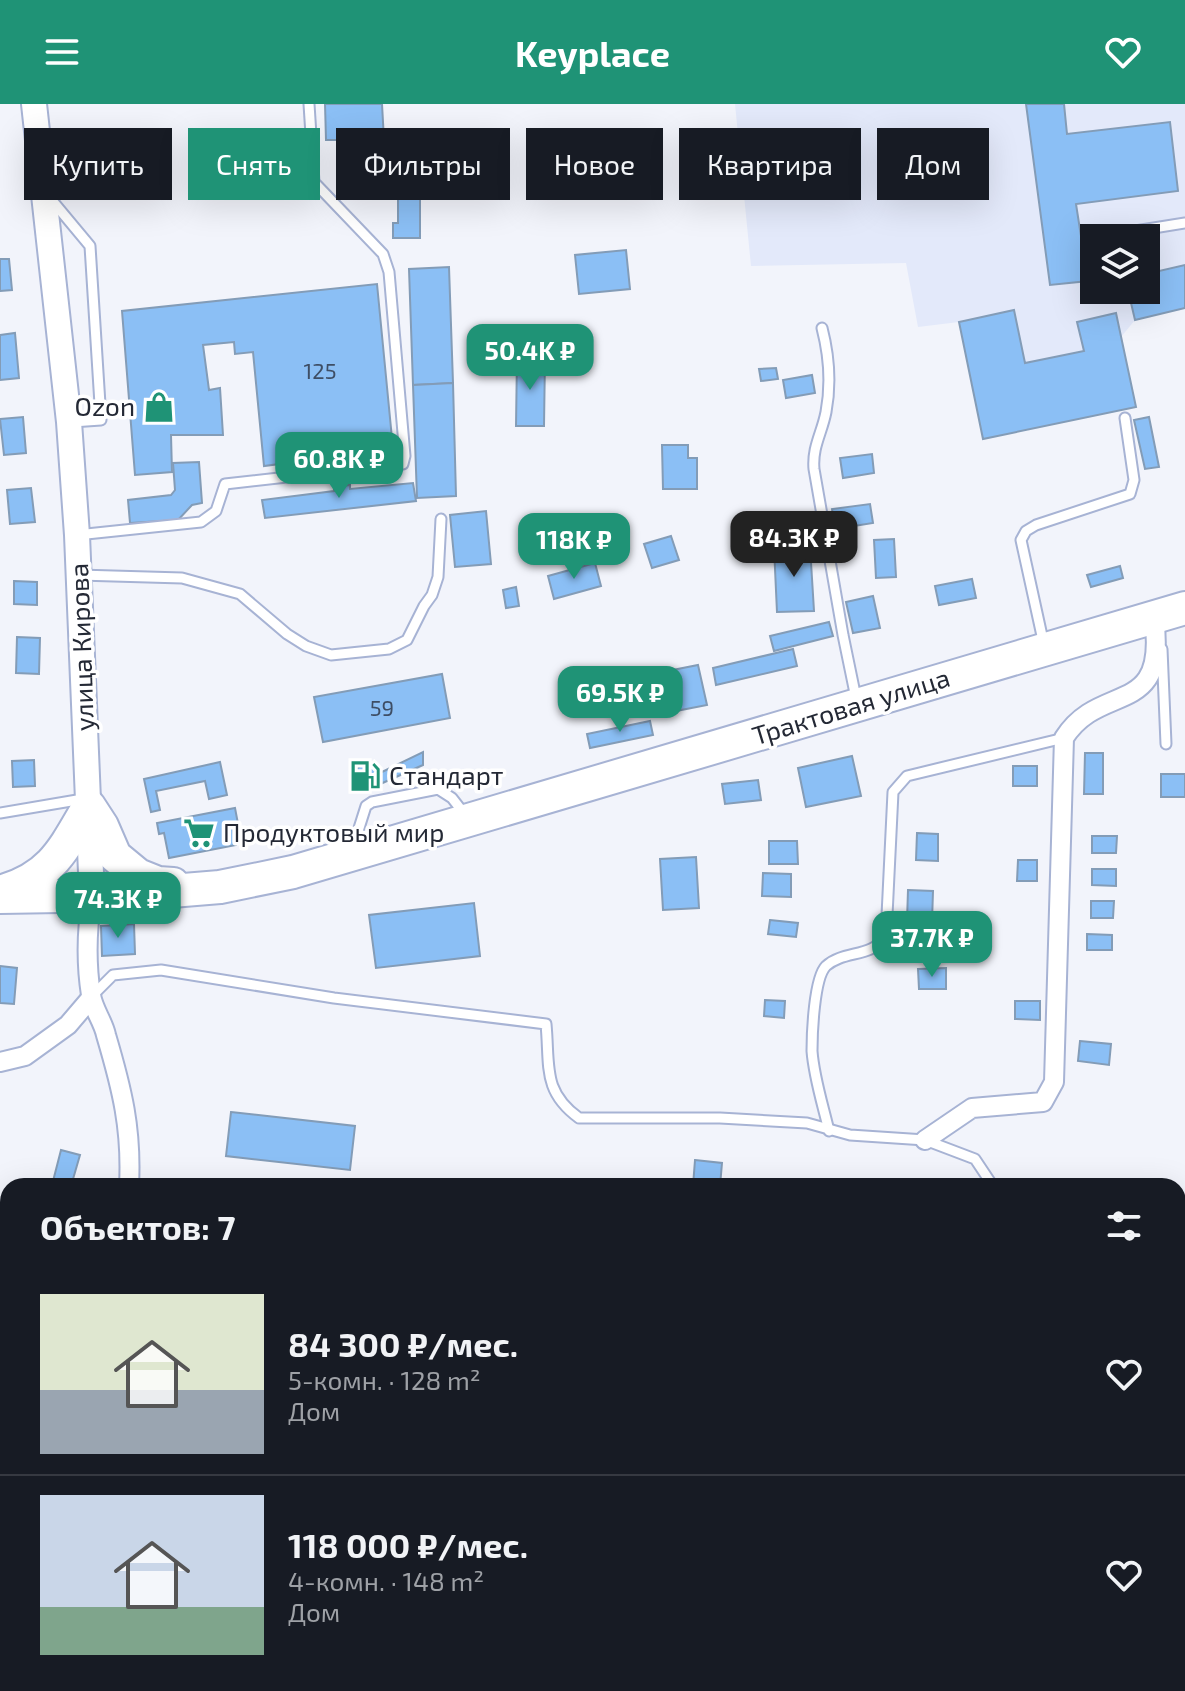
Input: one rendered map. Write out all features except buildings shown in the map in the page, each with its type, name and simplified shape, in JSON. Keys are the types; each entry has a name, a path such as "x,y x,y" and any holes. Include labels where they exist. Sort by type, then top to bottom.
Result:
{"highway":[{"name":"Трактовая улица","path":"0,894 92,897 220,887 349,857 1045,648 1156,631 1185,608"},
{"path":"89,802 115,856 138,875 158,883 220,887"},
{"path":"0,894 46,871 62,852 89,802"}],"street":[{"name":"улица Кирова","path":"34,104 37,128"},
{"name":"улица Кирова","path":"46,200 69,422 77,535 92,897 88,926 91,998 105,1030 127,1112 131,1151 129,1178"},
{"path":"925,1140 972,1108 1043,1102 1054,1082 1064,738 1082,716 1131,695 1147,682 1156,631"},
{"path":"0,1062 25,1056 68,1025 91,998"}],"lane":[{"path":"77,535 201,522 216,511 225,484 403,464 405,456 389,272 383,254 314,182 309,104"},
{"path":"51,200 90,246 101,420 69,422"},
{"path":"1160,227 1185,223"},
{"path":"822,328 829,354 826,412 812,452 858,705"},
{"path":"1045,648 1021,540 1026,531 1036,525 1130,494 1134,480 1125,418"},
{"path":"79,575 182,578 240,594 287,634 306,646 331,655 389,649 407,640 432,595 438,577 441,519"},
{"path":"1156,631 1162,649 1166,744"},
{"path":"829,1131 812,1051 817,986 826,967 836,960 872,949 881,944 886,936 893,792 907,776 1064,738"},
{"path":"349,857 366,806 372,802 438,789 452,798 471,822"},
{"path":"0,813 89,802"},
{"path":"91,998 113,975 161,970 334,998 546,1024 551,1087 560,1104 579,1118 720,1118 807,1123 850,1135 925,1140 975,1159 988,1178"}],"shaded area":[{"path":"735,104 1185,104 1185,308 1135,320 1121,337 983,439 959,322 918,327 906,263 751,266 744,200 861,200 861,128 737,128"}],"place":[{"name":"Ozon","path":"159,407"},
{"name":"Стандарт","path":"365,776"},
{"name":"Продуктовый мир","path":"199,833"}]}
